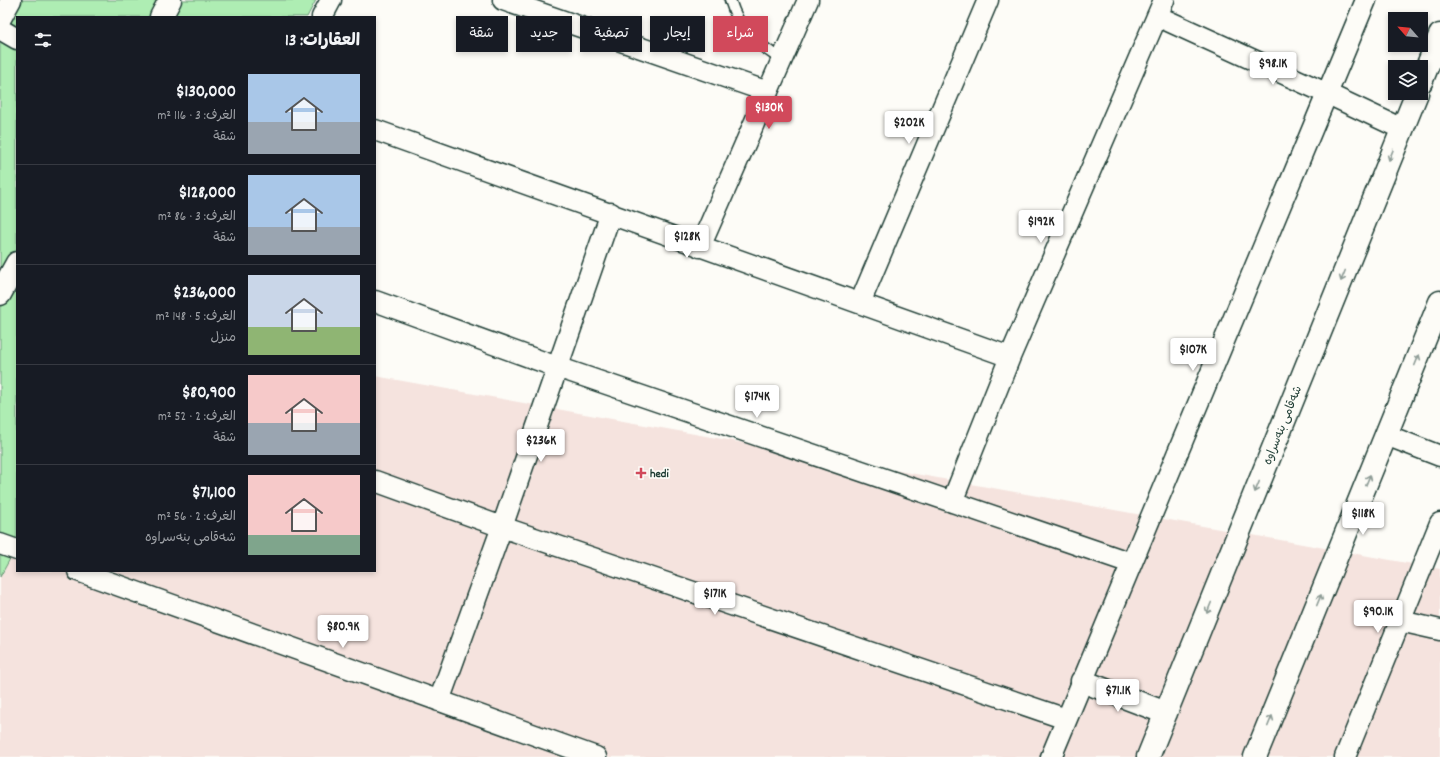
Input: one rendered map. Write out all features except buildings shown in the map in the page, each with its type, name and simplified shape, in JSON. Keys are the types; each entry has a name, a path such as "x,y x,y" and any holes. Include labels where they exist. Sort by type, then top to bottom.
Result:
{"main road":[{"path":"162,16 170,0"},
{"path":"1428,65 1440,35"},
{"name":"شەقامی بنەسراوە","path":"1148,757 1413,100"},
{"path":"0,294 16,265"},
{"path":"1255,757 1440,302"},
{"path":"1082,681 1166,713"}],"street":[{"path":"0,20 11,0"},
{"path":"323,16 331,0"},
{"path":"503,0 534,5 768,92"},
{"path":"700,247 808,0"},
{"path":"860,303 988,0"},
{"path":"1051,757 1366,0"},
{"path":"952,502 1010,357 1161,8 1328,94 1402,129"},
{"path":"0,29 16,38"},
{"path":"376,130 611,213 700,247 1010,357"},
{"path":"439,701 502,527 611,213"},
{"path":"376,301 557,367 1131,563"},
{"path":"1386,435 1440,456"},
{"path":"376,481 502,527 1066,719"},
{"path":"1345,757 1440,523"},
{"path":"0,544 16,550"},
{"path":"81,572 596,757"},
{"path":"1400,621 1440,630"}],"lane":[{"path":"730,0 735,16 749,37 782,60"}],"shaded area":[{"name":"hedi","path":"0,308 16,311 16,572 376,572 376,376 1440,569 1440,757 0,757"}],"green space":[{"path":"0,0 316,0 308,16 16,16 16,548 0,577"}],"place":[{"name":"hedi","path":"641,473"}]}
